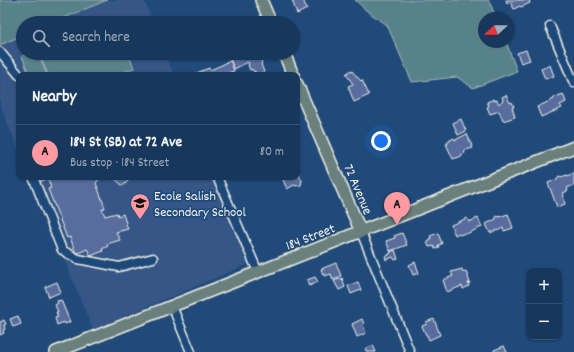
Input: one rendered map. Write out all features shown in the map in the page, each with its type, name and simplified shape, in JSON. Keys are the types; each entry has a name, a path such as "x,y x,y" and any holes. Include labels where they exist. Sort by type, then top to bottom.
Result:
{"main road":[{"path":"261,0 268,16"},
{"path":"287,60 292,72"},
{"name":"72 Avenue","path":"300,91 361,232"},
{"name":"184 Street","path":"56,352 574,147"}],"street":[{"path":"550,26 574,83"},
{"path":"0,52 17,72"},
{"path":"34,180 62,250 78,259 120,267 153,258"},
{"path":"218,180 258,272"},
{"name":"72 Avenue","path":"361,232 410,352"},
{"path":"172,306 191,352"}],"shaded area":[{"path":"0,0 144,0 150,16 16,16 16,60 168,60 173,72 16,72 16,144 0,105"},
{"name":"Ecole Salish Secondary School","path":"31,180 217,180 251,263 93,330"}],"green space":[{"path":"0,0 107,0 69,16 16,16 16,38 0,45"},
{"path":"355,0 489,0 494,12 478,12 478,48 508,48 517,71 473,88 457,77 412,82 387,25 367,11"},
{"path":"23,60 41,60 46,72 28,72"},
{"path":"42,60 131,60 134,68 124,72 47,72"}],"building":[{"path":"292,0 303,0 307,9 297,14"},
{"path":"506,0 529,0 530,3 514,9 510,2 507,4"},
{"path":"526,50 530,60 521,63 517,53"},
{"path":"230,60 261,60 264,72 254,72 252,69 250,70 248,62 234,69"},
{"path":"231,61 234,71 199,72 209,68 210,70"},
{"path":"550,65 554,76 545,79 541,69"},
{"path":"351,70 361,81 362,80 369,95 354,102 348,86 353,84 346,74"},
{"path":"563,94 566,102 560,105 562,108 541,117 537,107"},
{"path":"506,95 510,103 512,102 515,117 503,121 499,111 490,114 487,107 489,106 487,102 494,99 494,101 497,100 499,104 503,100 502,97"},
{"path":"461,119 466,131 458,135 453,123"},
{"path":"467,134 473,148 465,149 465,153 461,155 462,156 453,159 446,144 448,144 447,142"},
{"path":"574,173 574,185 567,188 568,191 563,193 565,204 557,207 548,183 560,176 567,176"},
{"path":"300,176 302,180 301,185 294,185 287,189 283,180 300,180"},
{"path":"48,180 98,180 96,183 105,208 102,209 105,216 117,213 118,216 123,214 128,229 116,232 120,240 107,244 108,246 102,249 103,251 91,256 87,249 76,254 70,237 67,238 48,189 51,188"},
{"path":"116,180 129,180 123,186"},
{"path":"508,214 513,228 504,231 503,228 490,233 486,224 496,219 498,216"},
{"path":"467,218 469,222 478,218 482,227 466,234 460,235 459,233 455,235 451,225"},
{"path":"402,233 407,245 390,251 386,241 395,238 394,236"},
{"path":"438,233 442,244 438,245 439,248 435,249 434,246 429,247 427,242 431,239 430,236"},
{"path":"395,250 398,259 395,260 393,257 386,260 385,256 389,255 391,253 390,252"},
{"path":"415,262 419,273 413,275 409,265"},
{"path":"336,263 341,276 333,280 331,274 325,276 325,274 323,275 321,269"},
{"path":"462,269 463,272 466,271 470,283 468,283 469,286 463,289 462,286 447,292 443,280 453,276 451,272"},
{"path":"315,277 318,282 309,286 307,280"},
{"path":"342,278 345,287 339,290 334,281"},
{"path":"57,282 61,292 49,297 45,287"},
{"path":"358,282 361,290 351,294 348,286"},
{"path":"61,300 70,322 65,324 64,322 57,325 55,318 58,317 56,312 58,312 55,305 58,303 57,301"},
{"path":"18,316 21,324 13,327 10,319"},
{"path":"362,319 366,333 357,337 352,324"},
{"path":"434,319 440,335 429,340 422,326 427,324 426,322"},
{"path":"4,320 6,324 4,325 4,333 0,335 0,322"},
{"path":"373,345 376,352 367,352 365,349"},
{"path":"504,346 507,352 494,352 494,350"}],"place":[{"name":"Ecole Salish Secondary School","path":"140,220"},
{"name":"184 St (SB) at 72 Ave","path":"397,225"}]}
